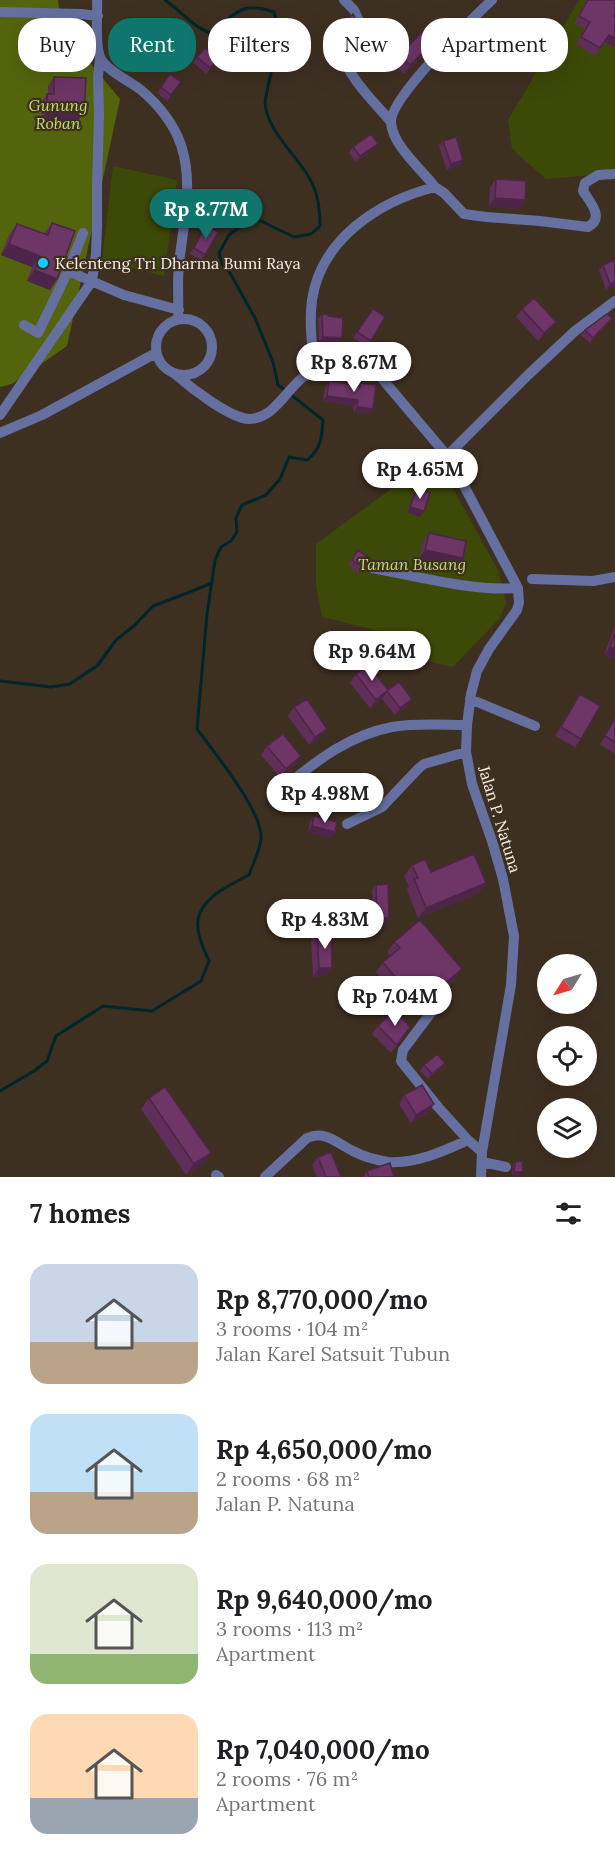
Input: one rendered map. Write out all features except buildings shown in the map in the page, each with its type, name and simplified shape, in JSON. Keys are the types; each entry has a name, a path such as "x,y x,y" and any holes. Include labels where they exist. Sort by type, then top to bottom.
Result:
{"street":[{"path":"0,415 92,280 96,253 99,115 100,58 97,0"},
{"path":"344,0 354,10 362,28 347,47 344,56 351,75 391,122 396,137 412,162 464,214 588,227 596,219 596,212 583,190 585,183 598,175 615,174"},
{"path":"391,122 404,96 421,74 446,45 492,0"},
{"path":"0,12 98,16"},
{"path":"100,58 108,68 141,90 171,124 181,145 186,166 187,203 179,266 178,315 165,326 157,338 156,353 163,367 175,374 195,392 245,419 267,415 292,386 315,369 348,354 361,357 368,362 434,440 522,581"},
{"path":"315,369 310,317 312,298 318,273 330,253 365,218 392,202 435,187"},
{"path":"24,325 38,333 68,271 83,233"},
{"path":"68,271 124,295 194,320 206,328 213,342 212,357 204,369 190,376 175,374"},
{"path":"446,457 575,331 615,301"},
{"path":"0,433 42,416 156,353"},
{"path":"372,568 502,590 522,581 593,581 615,577"},
{"name":"Jalan P. Natuna","path":"481,1177 482,1157 511,985 514,936 503,879 492,841 476,800 466,752 467,725 473,682 482,660 517,610 522,581"},
{"path":"470,699 535,726"},
{"path":"286,786 330,752 376,731 409,725 467,725"},
{"path":"347,824 382,807 424,764 466,752"},
{"path":"433,1010 404,1050 401,1061 482,1157 506,1167"},
{"path":"265,1177 307,1138 314,1135 326,1136 372,1159 391,1162 441,1153 468,1140"}],"green space":[{"name":"Gunung Roban","path":"0,0 58,0 60,18 18,18 18,72 96,72 96,70 120,99 67,346 12,384 0,387"},
{"path":"579,0 615,0 615,173 546,179 512,149 508,120 536,72 568,72 568,19"},
{"path":"113,166 177,180 164,276 102,260"},
{"name":"Taman Busang","path":"444,472 499,572 506,603 500,618 453,667 426,661 411,639 322,617 316,584 316,544 391,489"}],"waterway":[{"path":"165,0 210,33 232,15 253,8 274,12 280,31 265,101 267,112 277,134 313,185 319,205 320,226 311,234 294,237 261,221 246,222 229,235 219,253 222,264 230,273 255,318 273,362 278,385 285,390"},
{"path":"0,1091 47,1061 56,1036 103,1006 152,1011 201,981 209,961 198,931 200,912 218,892 249,875 258,852 261,839 260,828 255,814 236,783 197,729 207,614 215,560 221,547 231,541 237,532 236,518 242,505 266,495 280,479 289,457 307,460 315,452 320,442 323,420 290,394"},
{"path":"0,681 51,687 70,684 98,665 116,640 135,625 153,606 212,583"}],"place":[{"name":"Kelenteng Tri Dharma Bumi Raya","path":"43,263"}]}
